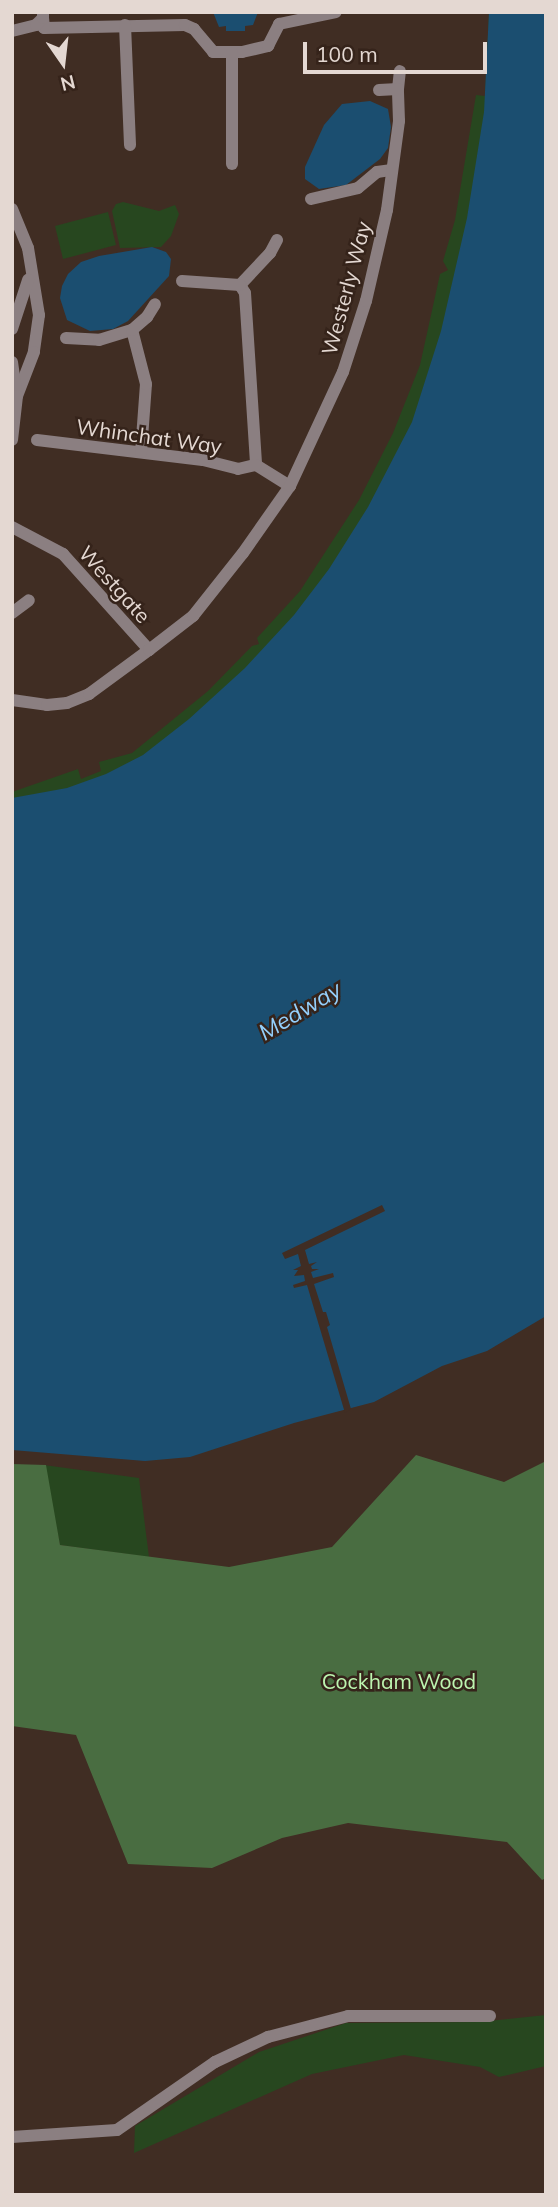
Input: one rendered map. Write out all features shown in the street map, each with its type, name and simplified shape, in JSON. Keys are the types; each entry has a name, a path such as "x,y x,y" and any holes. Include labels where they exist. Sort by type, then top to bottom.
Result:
{"street":[{"path":"43,15 44,28 185,25 194,29 209,51 232,52 268,46 279,24 336,12"},
{"path":"12,31 36,24 43,15"},
{"path":"130,145 131,25"},
{"path":"232,52 232,164"},
{"name":"Westerly Way","path":"12,700 47,705 67,703 89,694 149,650 193,616 243,553 290,486 333,396 366,301 387,210 399,121 400,71"},
{"path":"379,90 398,89"},
{"path":"311,199 358,188 377,172 392,170"},
{"path":"12,209 24,235 38,318 34,352 17,396 12,440"},
{"path":"240,285 270,253 277,240"},
{"path":"12,329 30,270"},
{"path":"182,281 240,285"},
{"path":"240,285 245,293 256,465 290,486"},
{"path":"65,338 99,340 132,330 146,319 155,304"},
{"path":"132,330 146,384 141,452"},
{"path":"12,362 17,396"},
{"name":"Whinchat Way","path":"37,440 208,461 237,469 256,465"},
{"name":"Westgate","path":"12,527 63,554 149,650"},
{"path":"12,613 29,600"},
{"path":"12,2137 117,2130 215,2062 268,2038 348,2016 490,2016"}],"green space":[{"path":"489,12 517,50 376,589 12,854 12,792 78,769 81,779 101,771 99,762 132,753 208,691 252,646 259,644 257,638 300,591 359,500 393,433 420,365 440,274 448,270 443,261 455,220 476,95 485,96"},
{"path":"123,202 159,211 175,205 179,214 171,236 161,247 120,248 112,211 116,204"},
{"path":"108,212 116,245 63,259 55,226"},
{"name":"Cockham Wood","path":"416,1455 504,1482 546,1461 546,1878 542,1880 507,1842 348,1823 282,1838 212,1868 128,1864 76,1735 12,1726 12,1464 46,1465 60,1545 229,1567 332,1547"},
{"path":"44,1465 139,1478 149,1557 60,1545"},
{"path":"546,2015 546,2066 499,2077 480,2067 404,2055 312,2074 134,2153 135,2126 259,2052 346,2023 480,2022"}],"water":[{"path":"213,12 258,12 253,25 245,26 245,31 226,31 226,26 219,27"},
{"name":"Medway","path":"489,12 546,12 546,1316 487,1351 442,1366 374,1402 294,1423 190,1457 145,1461 12,1450 12,798 67,788 106,774 143,755 189,719 245,668 294,615 329,569 368,507 412,422 441,331 467,218 484,112"},
{"path":"370,101 388,109 391,127 388,148 380,159 346,185 319,189 305,179 305,167 324,125 342,104"},
{"path":"152,247 166,252 171,259 169,276 128,321 113,329 90,331 67,320 60,298 62,286 68,274 81,262 99,256"}],"pier":[{"path":"382,1205 385,1211 305,1250 309,1264 317,1262 311,1266 312,1269 319,1269 311,1272 313,1278 333,1273 334,1277 314,1284 330,1325 327,1327 351,1409 345,1413 307,1285 294,1288 293,1285 305,1281 304,1275 294,1276 298,1270 293,1270 301,1266 298,1254 285,1259 282,1253"}]}
